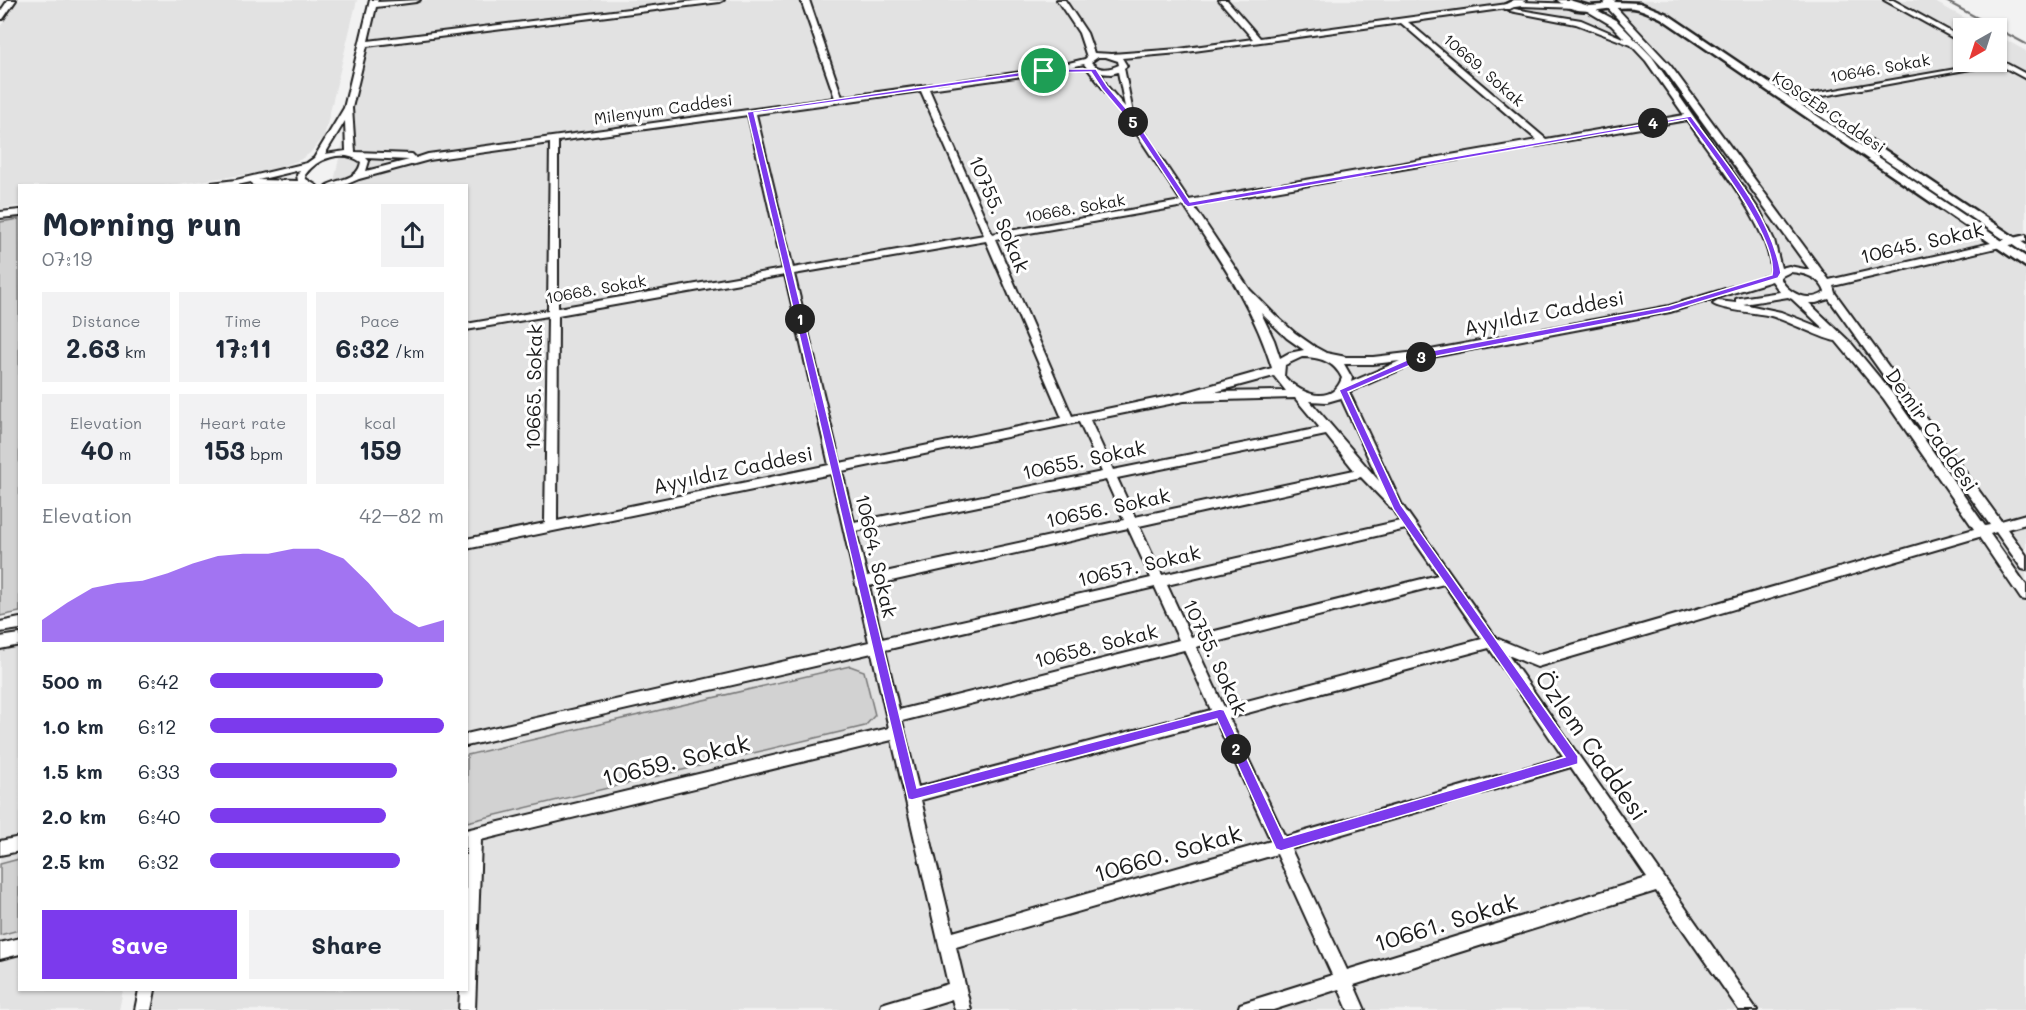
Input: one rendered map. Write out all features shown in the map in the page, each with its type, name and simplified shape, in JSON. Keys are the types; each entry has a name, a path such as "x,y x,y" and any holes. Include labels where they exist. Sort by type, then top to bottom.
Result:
{"main road":[{"path":"1562,0 1588,9"},
{"name":"KOSGEB Caddesi","path":"1644,0 1669,10"},
{"name":"KOSGEB Caddesi","path":"1655,0 2026,250"},
{"path":"1507,6 1521,2"},
{"name":"KOSGEB Caddesi","path":"1588,9 1610,3 1640,6 1664,16 2026,263"}],"street":[{"path":"0,17 12,0"},
{"path":"353,154 348,108 373,3 416,0"},
{"path":"363,44 720,0"},
{"path":"805,0 839,99"},
{"path":"1061,0 1083,33 1110,55 1121,60 1132,121"},
{"path":"1223,0 1258,40"},
{"path":"1521,2 1538,0"},
{"path":"1888,0 1953,36"},
{"path":"1521,2 1575,6"},
{"name":"Demir Caddesi","path":"1610,3 1667,67 2026,565"},
{"path":"1091,64 1110,55 1179,51 1507,6"},
{"path":"1492,9 1545,15 1578,22 1640,49"},
{"path":"1588,9 1614,23 1640,49 1689,117 1756,213 1769,240 1776,275"},
{"name":"10669. Sokak","path":"1403,21 1545,142"},
{"path":"1083,33 1091,64 1104,87 1132,121 1246,292 1269,340 1278,370 1282,383 1298,394 1318,399 1337,395 1347,384 1345,371 1332,359 1322,355 1312,353 1293,355 1280,363 1278,370"},
{"path":"1091,64 1111,72 1179,51"},
{"name":"Milenyum Caddesi","path":"428,157 1091,64"},
{"path":"2007,66 2026,77"},
{"name":"10646. Sokak","path":"1801,98 1953,69"},
{"name":"10755. Sokak","path":"924,87 1069,421"},
{"path":"309,184 302,180 301,175 313,162 348,108"},
{"name":"10664. Sokak","path":"751,112 963,1010"},
{"name":"10668. Sokak","path":"468,327 1689,117"},
{"name":"10665. Sokak","path":"551,527 554,139"},
{"path":"236,183 337,154 428,157"},
{"path":"353,154 362,157 366,166 356,177"},
{"path":"343,184 356,177 428,157"},
{"path":"228,184 274,184"},
{"path":"0,215 18,213"},
{"name":"10645. Sokak","path":"1793,296 1819,300 1826,285 2026,238"},
{"name":"Ayyıldız Caddesi","path":"1670,309 1797,269 1826,285"},
{"name":"Demir Caddesi","path":"1776,275 1778,285 1847,345 1888,396 2026,595"},
{"path":"1246,292 1291,334 1322,355"},
{"name":"Ayyıldız Caddesi","path":"1322,355 1350,360 1425,355 1670,309 1793,296"},
{"path":"1718,304 1743,306 1778,314 1847,345"},
{"name":"Ayyıldız Caddesi","path":"1343,390 1425,355"},
{"name":"Ayyıldız Caddesi","path":"468,544 1184,398 1278,370"},
{"name":"Özlem Caddesi","path":"1343,390 1397,507"},
{"name":"Ayyıldız Caddesi","path":"1184,398 1298,394"},
{"name":"Özlem Caddesi","path":"1298,394 1327,431 1397,507 1749,1010"},
{"name":"10755. Sokak","path":"1083,418 1357,1010"},
{"name":"10655. Sokak","path":"849,528 1327,431"},
{"name":"10656. Sokak","path":"862,582 1363,472"},
{"path":"912,795 1492,642 1537,661 2026,519"},
{"name":"10657. Sokak","path":"878,647 1409,524"},
{"name":"10658. Sokak","path":"896,724 1187,643 1447,578"},
{"path":"0,627 18,623"},
{"path":"0,643 18,639"},
{"path":"468,740 878,647"},
{"name":"10659. Sokak","path":"470,836 896,724"},
{"name":"10660. Sokak","path":"947,942 1574,760"},
{"path":"468,952 470,836"},
{"path":"0,848 18,844"},
{"name":"10661. Sokak","path":"1246,1010 1659,882"},
{"path":"0,951 18,946"},
{"path":"888,1010 958,989"},
{"path":"142,1010 147,991"},
{"path":"467,991 467,1010"}],"shaded area":[{"path":"19,0 357,0 324,137 310,153 300,160 265,172 178,184 18,184 18,206 0,209 0,27"},
{"path":"374,0 1931,0 1965,18 1953,18 1953,72 2007,72 2007,41 2026,51 2026,1010 152,1010 157,991 468,991 468,184 333,184"},
{"path":"18,219 18,612 0,616 0,222"},
{"path":"18,645 18,991 123,991 119,1010 0,1010 0,649"},
{"path":"850,666 864,671 875,715 865,726 468,822 468,755"},
{"path":"18,859 18,930 0,935 0,864"}],"waterway":[{"path":"1944,0 2026,44"}],"route":[{"path":"1094,70 1104,87 1132,121 1188,204 1689,117 1756,213 1774,253 1777,273 1775,277 1670,309 1425,355 1343,390 1397,507 1574,760 1281,845 1220,714 912,795 751,112 1044,71 1094,70"}]}
